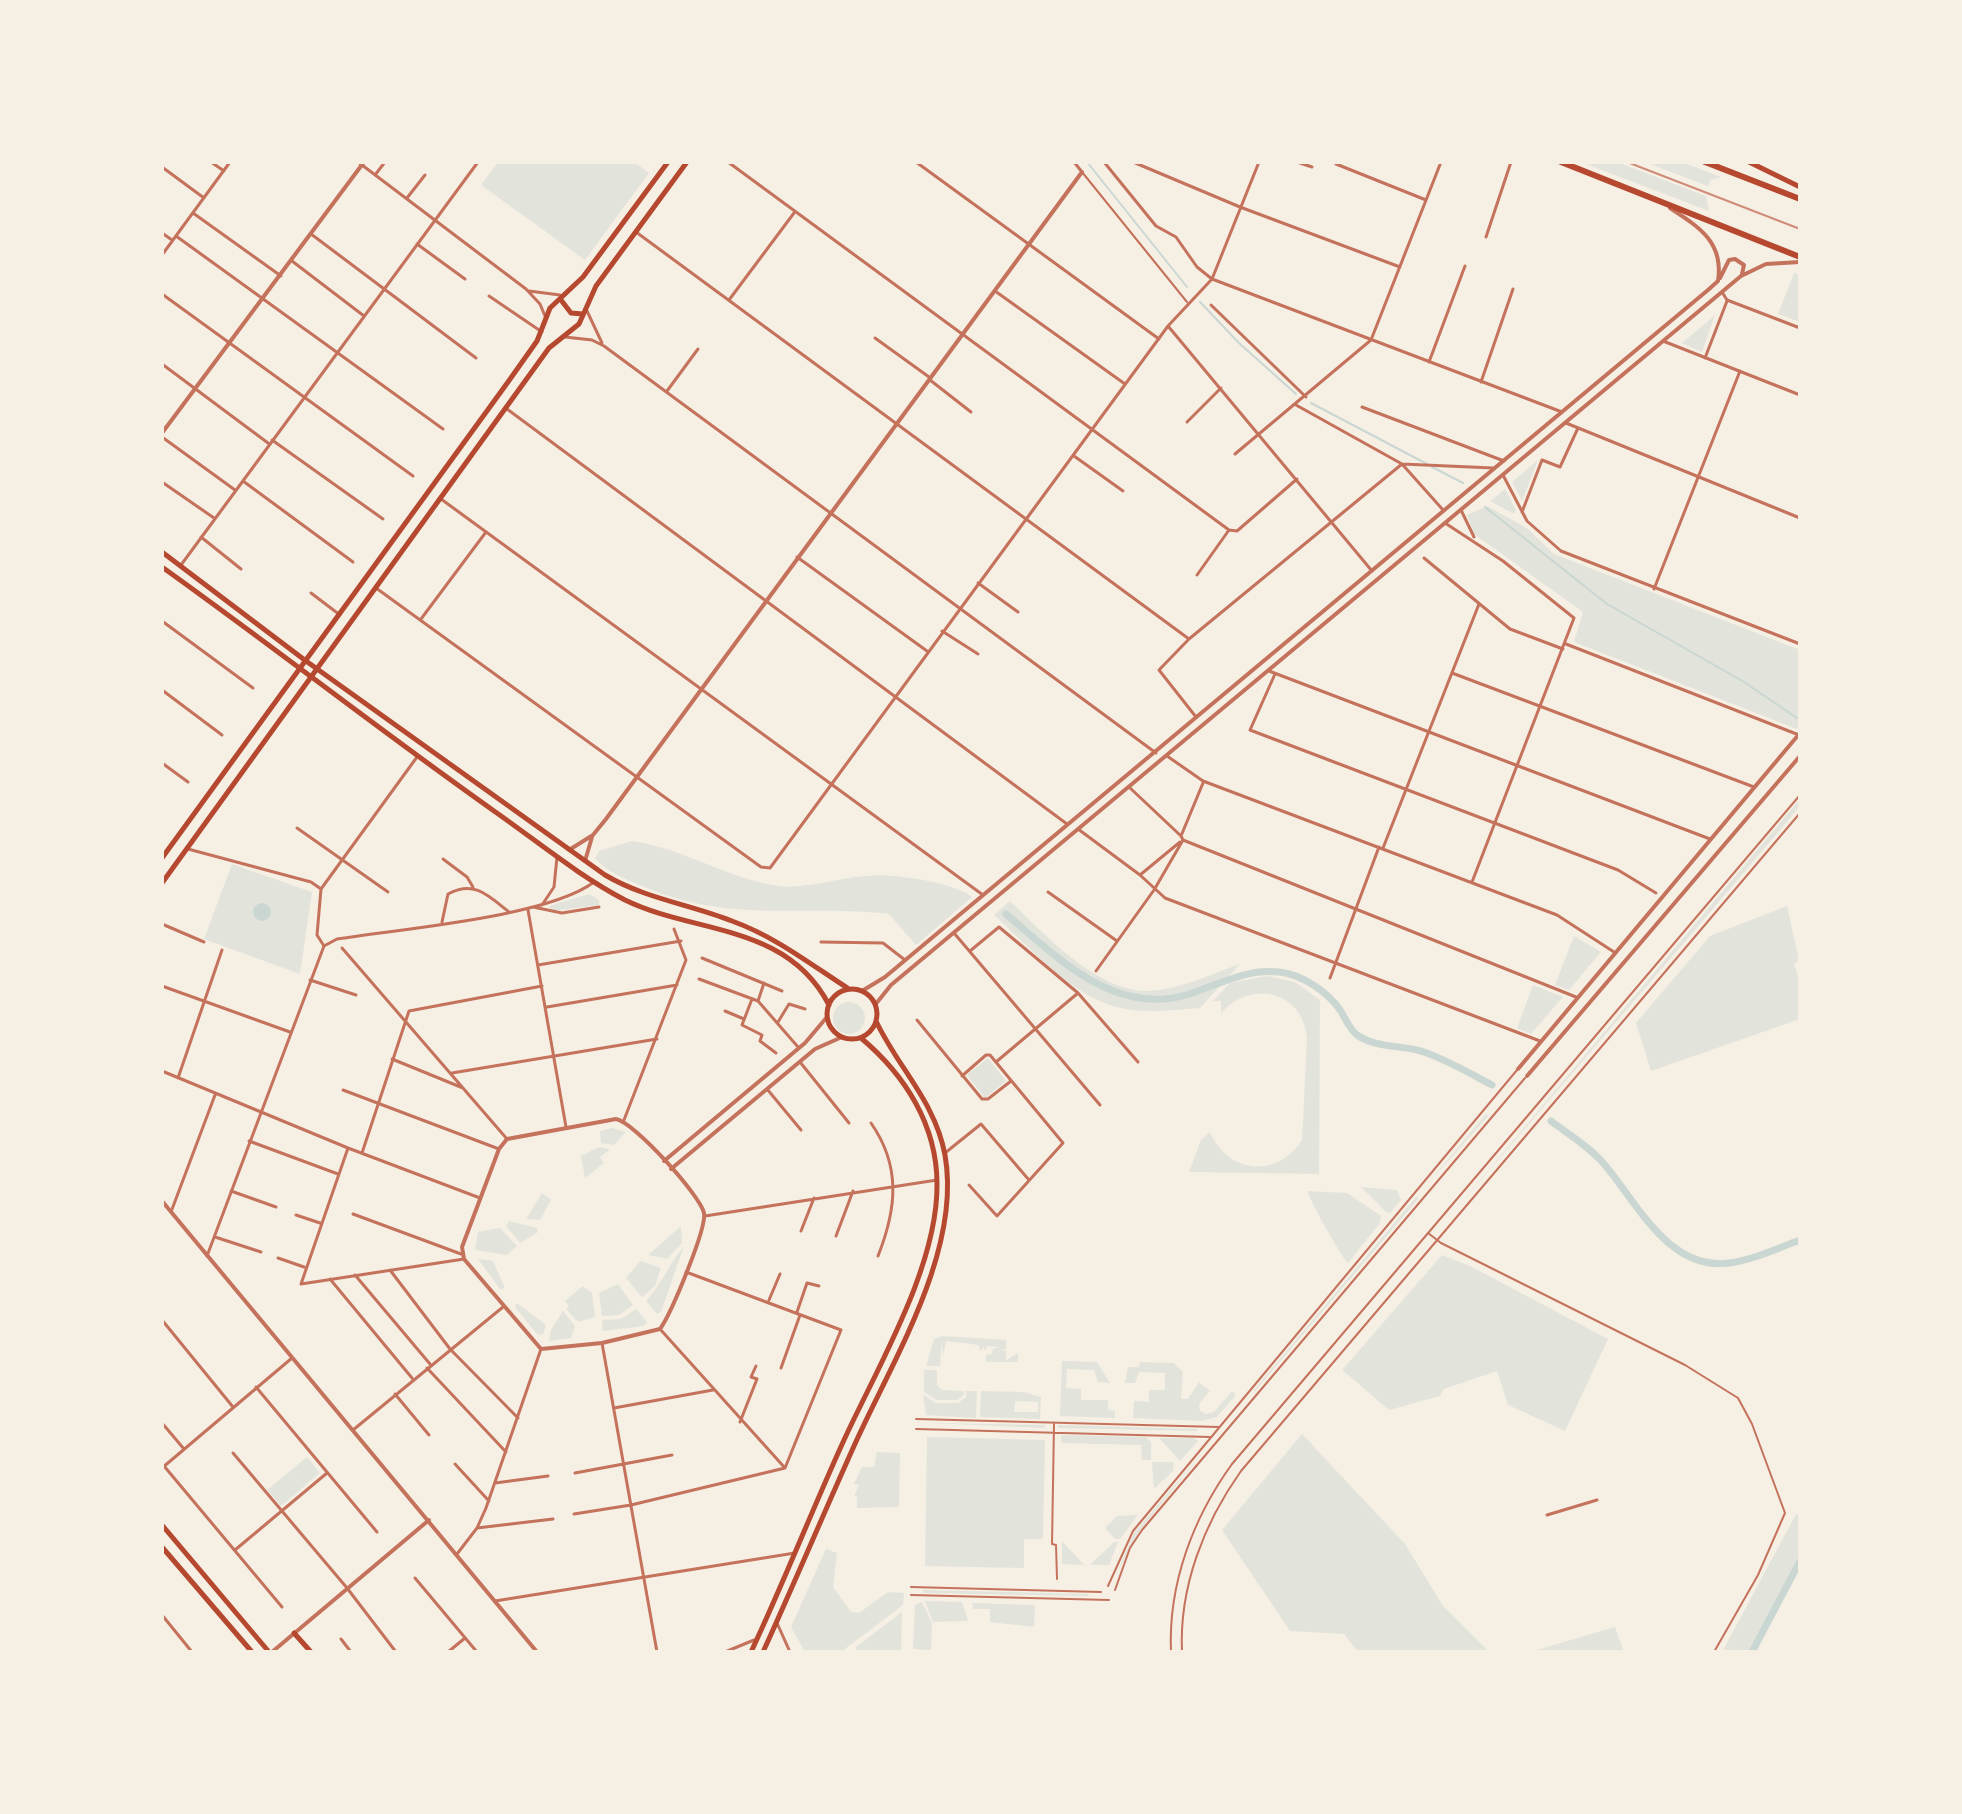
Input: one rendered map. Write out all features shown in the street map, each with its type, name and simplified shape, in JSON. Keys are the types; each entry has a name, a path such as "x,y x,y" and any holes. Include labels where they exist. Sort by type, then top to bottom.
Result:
{"highway":[{"path":"1561,162 1800,259"},
{"path":"1705,162 1800,199"}],"main road":[{"path":"162,858 340,616 542,332 550,308 569,294 668,162"},
{"path":"162,883 549,348 579,324 586,306 687,162"},
{"path":"1749,162 1800,187"},
{"path":"561,299 566,310 583,314"},
{"path":"453,458 464,467"},
{"path":"162,552 306,661 585,861 632,890 730,920 770,936 849,989 862,991 875,1005 876,1021 888,1046 922,1090 945,1153 948,1185 942,1242 904,1337 763,1652"},
{"path":"162,567 417,757 595,881 627,900 716,926 765,946 816,981 829,1005"},
{"path":"461,788 468,779"},
{"path":"168,849 180,859"},
{"path":"751,1652 894,1333 931,1239 937,1180 923,1117 899,1076 861,1038 842,1037 832,1030 827,1017 829,1005 837,994 849,989"},
{"path":"861,1038 876,1021"},
{"path":"894,1333 904,1337"},
{"path":"162,1525 271,1652"},
{"path":"162,1547 252,1652"},
{"path":"294,1633 311,1652"}],"street":[{"path":"211,162 224,171"},
{"path":"162,255 230,162"},
{"path":"375,175 385,162"},
{"path":"181,565 478,162"},
{"path":"728,162 1231,531"},
{"path":"916,162 1159,339"},
{"path":"585,861 593,835 1082,172 1074,162"},
{"path":"1104,162 1156,226 1176,237 1197,267 1212,279 1562,412"},
{"path":"1133,162 1240,207 1400,267"},
{"path":"376,588 766,869 1168,326 1187,302 1212,279 1259,162"},
{"path":"1297,162 1312,167"},
{"path":"1235,454 1371,340 1441,162"},
{"path":"1486,237 1511,162"},
{"path":"235,490 162,435 361,163 526,289 540,304 545,322"},
{"path":"1336,164 1426,200"},
{"path":"162,167 204,198"},
{"path":"407,198 425,175"},
{"path":"1661,203 1701,228 1711,239 1720,267 1718,281"},
{"path":"729,300 795,212"},
{"path":"193,213 281,276"},
{"path":"636,232 1189,639"},
{"path":"162,233 173,241"},
{"path":"311,234 476,358"},
{"path":"176,236 443,429"},
{"path":"417,244 465,279"},
{"path":"862,991 905,960 1156,753 1718,281 1729,260 1735,259 1744,265 1741,276"},
{"path":"875,1005 891,985 1741,276 1766,264 1800,259"},
{"path":"292,261 364,316"},
{"path":"1429,362 1465,266"},
{"path":"526,289 539,295 569,294"},
{"path":"993,289 1125,384"},
{"path":"1481,382 1513,289"},
{"path":"1722,292 1727,300 1800,328"},
{"path":"162,294 413,476"},
{"path":"489,296 542,332"},
{"path":"1705,358 1727,300"},
{"path":"1211,305 1306,397"},
{"path":"586,306 592,328 604,346"},
{"path":"1168,326 1372,571"},
{"path":"565,337 592,340 604,346 1156,753"},
{"path":"875,338 971,412"},
{"path":"1663,341 1800,395"},
{"path":"666,391 698,349"},
{"path":"162,364 253,431 383,519"},
{"path":"1654,589 1740,371"},
{"path":"1187,422 1221,388"},
{"path":"1296,405 1402,464 1444,511"},
{"path":"1362,407 1504,461"},
{"path":"507,409 1067,824"},
{"path":"1566,423 1800,518"},
{"path":"1522,512 1542,460 1560,467 1578,428"},
{"path":"1073,455 1123,491"},
{"path":"1196,717 1159,670 1189,639 1332,520 1402,464 1495,469"},
{"path":"1503,475 1527,521 1561,551 1800,644"},
{"path":"1197,575 1231,531 1297,479"},
{"path":"242,480 353,562"},
{"path":"162,482 214,518"},
{"path":"441,499 983,895"},
{"path":"1461,510 1476,541"},
{"path":"1445,523 1476,541 1571,614 1574,622 1472,882"},
{"path":"421,620 486,532"},
{"path":"201,537 241,569"},
{"path":"797,557 927,651"},
{"path":"1424,558 1510,629 1563,650"},
{"path":"978,583 1018,612"},
{"path":"311,593 340,616"},
{"path":"1330,978 1479,604"},
{"path":"162,621 253,688"},
{"path":"942,631 978,654"},
{"path":"1518,1069 1799,734 1566,644"},
{"path":"1269,671 1710,839"},
{"path":"1452,673 1754,787"},
{"path":"1275,674 1250,730 1618,870 1656,893"},
{"path":"1235,685 1242,693"},
{"path":"162,690 222,735"},
{"path":"1210,706 1216,714"},
{"path":"1167,756 1203,781 1557,915 1614,952"},
{"path":"1527,1076 1800,756"},
{"path":"324,946 317,935 321,889 417,757"},
{"path":"162,763 188,782"},
{"path":"1096,971 1154,890 1182,838 1203,781"},
{"path":"1129,787 1182,838 1576,997"},
{"path":"297,828 388,892"},
{"path":"1078,829 1140,875 1154,890 1335,964 1540,1041"},
{"path":"569,850 593,835"},
{"path":"1140,875 1182,838"},
{"path":"186,849 311,882 321,889"},
{"path":"542,905 554,887 557,855"},
{"path":"443,859 467,877 473,887 509,912"},
{"path":"1690,862 1702,872"},
{"path":"207,1256 324,946 337,939 530,908 580,893 595,881"},
{"path":"442,922 448,894 473,887"},
{"path":"1048,892 1117,941"},
{"path":"530,908 562,913 599,907"},
{"path":"530,908 566,1127"},
{"path":"162,924 204,942"},
{"path":"970,951 999,927 1078,993 1138,1062"},
{"path":"624,1120 686,960 674,929"},
{"path":"954,933 1100,1105"},
{"path":"538,965 681,941"},
{"path":"821,942 883,943 905,960"},
{"path":"342,948 507,1139"},
{"path":"178,1078 222,950"},
{"path":"702,958 782,991"},
{"path":"699,979 758,1001 799,1048"},
{"path":"310,980 356,995"},
{"path":"758,1001 764,983"},
{"path":"545,1007 677,985"},
{"path":"162,986 290,1032"},
{"path":"362,1153 404,1020 411,1010 542,986"},
{"path":"996,1062 1078,993"},
{"path":"752,999 742,1025 762,1035 760,1041 776,1053"},
{"path":"778,1022 789,1004 805,1009"},
{"path":"725,1011 744,1019"},
{"path":"664,1161 799,1048 827,1017"},
{"path":"917,1020 985,1100 1011,1081"},
{"path":"671,1169 815,1049 842,1037"},
{"path":"452,1073 657,1039"},
{"path":"962,1076 986,1055 996,1062 1063,1143 994,1216 969,1185"},
{"path":"392,1059 465,1088"},
{"path":"800,1062 849,1123"},
{"path":"1521,1063 1531,1071"},
{"path":"162,1071 348,1148 480,1198"},
{"path":"767,1089 801,1130"},
{"path":"343,1090 499,1149"},
{"path":"171,1212 215,1094"},
{"path":"462,1256 480,1198 499,1149 507,1139 624,1120"},
{"path":"624,1120 671,1169 705,1216"},
{"path":"871,1123 885,1144 894,1186 890,1218 878,1256"},
{"path":"945,1153 981,1124 1029,1180"},
{"path":"249,1141 338,1174"},
{"path":"348,1148 304,1267 301,1284 462,1256"},
{"path":"705,1216 937,1180"},
{"path":"231,1191 276,1207"},
{"path":"836,1236 853,1191"},
{"path":"801,1231 814,1198"},
{"path":"162,1201 537,1652"},
{"path":"353,1214 462,1256 541,1349"},
{"path":"296,1215 320,1223"},
{"path":"541,1349 602,1343 660,1329 671,1312 705,1216"},
{"path":"215,1237 261,1252"},
{"path":"278,1258 304,1267"},
{"path":"390,1270 450,1349 518,1418"},
{"path":"686,1272 841,1330 785,1468"},
{"path":"769,1301 780,1274"},
{"path":"355,1275 429,1367 506,1452"},
{"path":"330,1279 414,1379"},
{"path":"781,1368 807,1283 819,1286"},
{"path":"353,1430 503,1307"},
{"path":"162,1321 233,1407"},
{"path":"660,1329 740,1422 785,1468"},
{"path":"602,1343 657,1652"},
{"path":"457,1554 477,1528 489,1501 541,1349"},
{"path":"282,1607 163,1467 292,1358"},
{"path":"740,1422 757,1379 751,1377 756,1366"},
{"path":"256,1387 377,1532"},
{"path":"614,1408 715,1390"},
{"path":"395,1394 429,1435"},
{"path":"162,1423 184,1449"},
{"path":"233,1453 347,1588 396,1652"},
{"path":"575,1473 672,1455"},
{"path":"455,1464 489,1501"},
{"path":"574,1514 631,1505 785,1468"},
{"path":"235,1550 328,1473"},
{"path":"495,1483 548,1476"},
{"path":"1547,1515 1597,1500"},
{"path":"477,1528 553,1519"},
{"path":"271,1652 429,1520"},
{"path":"495,1601 796,1553"},
{"path":"415,1578 477,1652"},
{"path":"162,1615 192,1652"},
{"path":"777,1623 790,1652"},
{"path":"448,1652 465,1638"},
{"path":"341,1639 351,1652"},
{"path":"725,1652 757,1639"}],"lane":[{"path":"1082,172 1187,302"},
{"path":"1171,1652 1179,1577 1200,1516 1214,1489 1427,1232 1800,795"},
{"path":"1182,1652 1190,1579 1199,1550 1224,1495 1436,1240 1800,813"},
{"path":"1108,1586 1133,1531 1518,1069"},
{"path":"1115,1590 1130,1548 1142,1530 1527,1076"},
{"path":"1427,1232 1436,1240 1685,1365 1738,1398 1785,1513 1758,1575 1714,1652"},
{"path":"916,1419 1220,1427"},
{"path":"1054,1422 1052,1544 1056,1545 1057,1579"},
{"path":"916,1429 1211,1438"},
{"path":"911,1587 1101,1592"},
{"path":"911,1595 1109,1600"}],"shaded area":[{"path":"498,162 634,162 649,173 585,260 481,185"},
{"path":"1581,162 1617,162 1706,196 1709,211"},
{"path":"1645,162 1682,162 1721,177 1710,180 1708,186"},
{"path":"1794,273 1800,275 1800,322 1778,314"},
{"path":"1715,315 1702,352 1682,343"},
{"path":"1538,460 1522,501 1512,482"},
{"path":"1505,489 1516,510 1514,514 1490,501"},
{"path":"1487,506 1527,528 1554,554 1800,650 1800,724 1797,729 1574,642 1583,612 1474,534 1467,515"},
{"path":"1800,799 1800,806 1764,849 1450,1216"},
{"path":"632,841 670,850 741,877 779,886 890,876 921,879 963,891 972,897 916,945 889,914 735,909 705,905 674,898 629,881 611,872 595,858 599,851"},
{"path":"232,864 312,892 300,974 204,939"},
{"path":"589,894 599,900 599,905 552,911 549,906"},
{"path":"1010,901 1072,958 1090,971 1127,988 1146,991 1170,988 1240,964 1200,1008 1153,1011 1106,1004 1054,971 994,915"},
{"path":"258,903 266,903 271,912 269,919 258,921 253,916 253,908"},
{"path":"1787,906 1799,960 1794,964 1800,982 1800,1019 1651,1071 1636,1023 1710,936"},
{"path":"1574,936 1601,952 1569,990 1555,985"},
{"path":"1267,976 1295,982 1320,1000 1319,1174 1189,1172 1201,1140 1210,1132 1228,1156 1253,1166 1267,1166 1280,1161 1292,1153 1302,1140 1307,1039 1297,1010 1287,1001 1261,993 1233,1002 1221,1013 1221,1001 1213,1001 1230,983"},
{"path":"1533,985 1563,997 1531,1034 1517,1028"},
{"path":"849,1002 860,1007 865,1018 860,1029 849,1034 838,1029 833,1018 838,1007"},
{"path":"988,1058 1006,1081 985,1098 967,1075"},
{"path":"1486,1114 1488,1116 1434,1177 1435,1175"},
{"path":"612,1128 626,1132 614,1145 601,1143 600,1131"},
{"path":"599,1147 610,1149 600,1157 604,1163 585,1178 581,1156"},
{"path":"1361,1187 1397,1190 1401,1200 1390,1213 1386,1212"},
{"path":"1308,1191 1347,1193 1381,1216 1380,1223 1348,1263 1326,1228"},
{"path":"542,1193 551,1200 540,1220 526,1219"},
{"path":"1417,1196 1418,1199 1254,1392 1254,1390"},
{"path":"509,1221 537,1228 538,1232 520,1243 506,1226"},
{"path":"681,1226 682,1243 667,1259 648,1255"},
{"path":"500,1228 517,1246 507,1255 475,1250 478,1232"},
{"path":"684,1246 661,1312 657,1314 646,1301"},
{"path":"1442,1255 1472,1267 1608,1339 1565,1431 1508,1405 1497,1371 1444,1389 1440,1396 1389,1410 1342,1370"},
{"path":"478,1259 493,1261 505,1288 500,1289"},
{"path":"640,1261 661,1268 655,1286 642,1297 626,1278"},
{"path":"618,1284 633,1305 619,1315 602,1316 599,1293"},
{"path":"583,1286 592,1293 595,1317 578,1322 566,1309 569,1306 565,1301"},
{"path":"517,1303 546,1325 543,1334 538,1335 515,1307"},
{"path":"636,1309 647,1322 644,1326 603,1331 602,1320 621,1319"},
{"path":"563,1311 575,1326 571,1338 549,1341 551,1330"},
{"path":"942,1336 1006,1340 1006,1349 999,1350 1006,1351 1006,1360 1018,1353 1018,1362 986,1362 986,1355 999,1347 987,1346 985,1352 984,1346 980,1352 979,1345 946,1341 943,1357 942,1339 940,1366 926,1366 934,1339"},
{"path":"1062,1361 1097,1362 1110,1383 1098,1382 1094,1370 1067,1369 1066,1388 1081,1389 1081,1400 1108,1400 1108,1410 1115,1411 1115,1418 1060,1416"},
{"path":"1140,1362 1174,1363 1183,1372 1181,1399 1188,1399 1199,1382 1210,1391 1199,1404 1200,1411 1206,1414 1214,1412 1232,1391 1236,1395 1217,1417 1202,1421 1133,1418 1134,1401 1149,1402 1149,1390 1165,1390 1165,1373 1139,1372 1135,1383 1125,1383 1128,1367 1139,1367"},
{"path":"924,1370 937,1370 937,1385 942,1390 964,1391 964,1395 957,1400 936,1400 924,1392"},
{"path":"966,1391 977,1391 976,1418 926,1415 923,1394 935,1403 958,1403 966,1397"},
{"path":"981,1391 1023,1392 1041,1397 1040,1419 980,1417","holes":["1015,1401 1038,1402 1038,1412 1014,1412"]},
{"path":"930,1423 1045,1425 1045,1428"},
{"path":"1058,1425 1197,1429 1197,1431 1058,1428"},
{"path":"1302,1434 1405,1544 1443,1606 1489,1652 1358,1652 1344,1634 1290,1631 1222,1530"},
{"path":"1061,1435 1146,1437 1151,1442 1151,1460 1142,1460 1141,1445 1061,1443"},
{"path":"927,1437 1045,1440 1043,1539 1024,1539 1024,1568 925,1566"},
{"path":"1159,1438 1194,1438 1198,1441 1180,1461"},
{"path":"1209,1445 1140,1530 1117,1573 1134,1533"},
{"path":"877,1452 900,1453 899,1507 857,1508 857,1497 854,1496 859,1485 854,1484 862,1467 874,1467"},
{"path":"307,1457 320,1473 281,1506 267,1490"},
{"path":"1152,1462 1174,1462 1173,1471 1154,1489"},
{"path":"1800,1513 1800,1553 1749,1652 1722,1652 1795,1516"},
{"path":"1138,1515 1120,1539 1115,1539 1105,1528 1117,1516"},
{"path":"1062,1541 1084,1565 1062,1564"},
{"path":"1114,1542 1118,1542 1109,1565 1090,1565"},
{"path":"826,1549 837,1553 833,1587 851,1612 859,1613 888,1592 904,1593 903,1605 841,1652 805,1652 791,1627"},
{"path":"923,1590 1088,1594 1088,1596 923,1593"},
{"path":"925,1601 962,1602 968,1621 933,1622"},
{"path":"922,1602 932,1623 931,1650 913,1649 915,1605"},
{"path":"972,1603 1035,1605 1034,1627 990,1622 990,1609 973,1609"},
{"path":"902,1612 901,1652 856,1652 856,1647"},
{"path":"1615,1627 1624,1652 1530,1652"}],"waterway":[{"path":"1087,162 1187,287"},
{"path":"1200,302 1239,343 1296,394"},
{"path":"1311,403 1427,464"},
{"path":"1432,467 1463,483"},
{"path":"1485,507 1607,604 1744,682 1797,718"},
{"path":"1006,914 1066,964 1110,990 1134,997 1159,999 1186,995 1231,979 1267,971 1296,976 1328,997 1352,1030 1364,1039 1430,1054 1492,1085"},
{"path":"1551,1121 1586,1146 1656,1231 1688,1256 1707,1263 1729,1263 1756,1257 1800,1240"},
{"path":"1752,1652 1800,1561"}],"tram line":[{"path":"1627,162 1800,229"}]}
